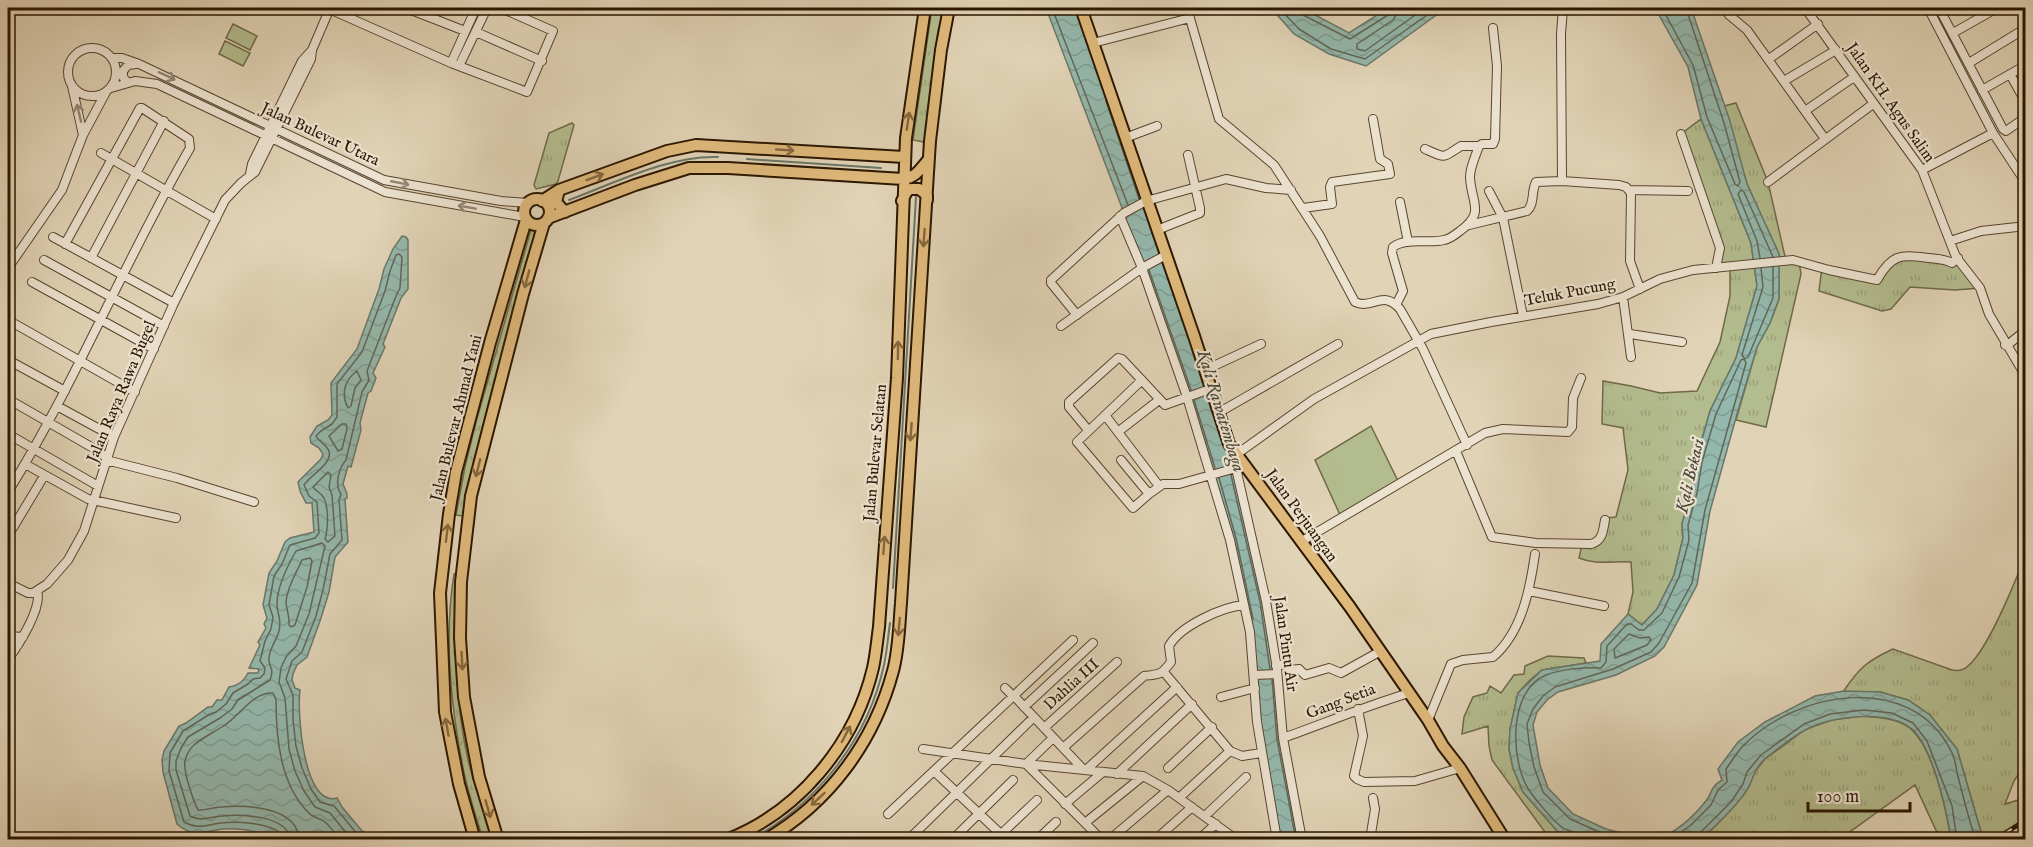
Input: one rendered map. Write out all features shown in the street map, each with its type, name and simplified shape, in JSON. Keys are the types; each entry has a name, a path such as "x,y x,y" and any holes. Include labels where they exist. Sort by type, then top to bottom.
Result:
{"main road":[{"name":"Jalan Bulevar Selatan","path":"726,840 779,810 817,776 846,735 866,692 873,668 879,627 897,378 902,202 898,179 904,157 916,57 925,8"},
{"name":"Jalan Bulevar Selatan","path":"765,840 818,799 847,768 874,725 893,670 901,603 929,158 941,50 949,8"},
{"name":"Jalan Perjuangan","path":"1081,8 1125,138 1143,203 1157,230 1163,257 1205,370 1208,389 1229,444 1302,541 1428,720 1505,840"},
{"path":"542,201 559,190 667,151 696,145 904,157"},
{"path":"891,157 898,162 898,179"},
{"path":"546,220 549,209 542,201 535,200 528,203 525,208 526,218 534,225 689,168 909,179 916,175 929,158"},
{"path":"902,202 907,191 911,189 922,191 927,195 927,202"},
{"path":"559,190 556,202 565,212"},
{"name":"Jalan Bulevar Ahmad Yani","path":"476,839 458,777 445,712 440,593 456,472 526,218"},
{"name":"Jalan Bulevar Ahmad Yani","path":"495,837 479,777 464,697 460,620 462,562 471,496 499,385 546,220"}],"street":[{"path":"328,8 450,63 527,92 553,31 501,8"},
{"name":"Jalan Raya Rawa Bugel","path":"37,591 47,584 68,560 84,531 114,437 174,303 228,196 250,174 255,172 268,138 311,59 312,50 328,8"},
{"path":"406,8 465,31"},
{"path":"450,63 476,8"},
{"path":"459,66 487,8"},
{"path":"1189,8 1219,119 1267,156 1320,236 1355,302 1359,305 1385,300 1396,305 1418,340 1467,444"},
{"path":"1562,181 1561,34 1563,8"},
{"path":"1729,8 1727,12 1729,15 1743,26 1769,59 1825,139"},
{"name":"Jalan KH. Agus Salim","path":"1805,8 1922,170 1958,258 1980,288 1989,314 2025,377"},
{"path":"1928,8 1993,133 2022,171 2025,183"},
{"path":"1939,8 2004,131 2025,117"},
{"path":"1953,33 1997,8"},
{"path":"1093,43 1190,18"},
{"path":"1769,59 1818,24"},
{"path":"1425,149 1442,157 1450,155 1461,146 1493,144 1497,66 1493,28"},
{"path":"1969,63 2025,28"},
{"path":"476,32 542,61"},
{"path":"8,268 62,190 83,135 116,73 112,58 104,51 94,48 79,53 69,65 69,76 83,135"},
{"path":"1784,81 1836,50"},
{"name":"Jalan Bulevar Utara","path":"112,58 122,58 139,64 384,180 501,201 528,203"},
{"path":"127,82 123,77 125,67 139,64"},
{"path":"1982,90 2025,65"},
{"path":"2010,74 2025,103"},
{"path":"1805,111 1854,77"},
{"name":"Jalan Bulevar Utara","path":"108,90 127,82 140,81 163,86 385,192 526,218"},
{"path":"72,86 85,96 96,96 108,90"},
{"path":"1768,182 1873,104"},
{"path":"8,492 65,391 121,275 190,148 189,139 140,108 66,244"},
{"path":"1303,208 1332,204 1330,187 1332,182 1390,174 1388,164 1380,159 1373,119"},
{"path":"91,258 164,122"},
{"path":"1125,138 1157,126"},
{"path":"1922,170 1993,133"},
{"path":"1681,134 1720,248 1716,268"},
{"path":"1469,225 1476,210 1470,175 1479,146"},
{"path":"101,153 216,219"},
{"path":"1157,230 1200,213 1188,155"},
{"path":"1077,315 1051,280 1122,215 1143,203 1226,179 1266,188 1291,190"},
{"path":"1396,305 1403,291 1392,250 1396,244 1446,240 1469,225 1529,210 1536,182 1562,181 1618,186 1629,190 1688,191"},
{"path":"1629,190 1632,197 1630,261 1640,289"},
{"path":"1489,191 1503,218 1523,316"},
{"path":"1400,202 1408,242"},
{"path":"1122,215 1144,266 1189,396 1230,540 1251,642 1261,753 1277,840"},
{"path":"1950,241 1977,232 2025,226"},
{"path":"53,237 174,303"},
{"name":"Teluk Pucung","path":"1237,454 1314,399 1431,334 1577,308 1623,297 1660,279 1693,270 1793,260 1877,280 1896,257 1909,255 1952,262 1958,258"},
{"path":"1061,326 1144,266 1163,257"},
{"path":"44,260 164,326"},
{"path":"32,282 154,349"},
{"path":"1623,297 1630,334 1631,357"},
{"path":"15,324 135,392"},
{"path":"2005,345 2025,330"},
{"path":"1630,334 1682,342"},
{"path":"1205,370 1261,344"},
{"path":"1218,412 1338,344"},
{"path":"1088,430 1069,407 1069,402 1118,358 1122,359 1166,405 1208,389"},
{"path":"8,360 65,391"},
{"path":"1302,541 1485,433 1503,429 1568,432 1572,427 1574,398 1581,378"},
{"path":"1142,380 1088,430 1077,444 1133,508 1159,486 1179,484 1236,468"},
{"path":"8,399 100,452 106,459 254,502"},
{"path":"1119,431 1160,400"},
{"path":"57,406 114,437"},
{"path":"1105,414 1159,486"},
{"path":"8,434 98,486"},
{"path":"1456,451 1492,537 1536,543 1591,544 1596,543 1602,536 1605,520"},
{"name":"Jalan Pintu Air","path":"1237,454 1236,468 1266,600 1283,738 1302,840"},
{"path":"1120,460 1149,494"},
{"path":"25,464 88,500 176,518"},
{"path":"8,536 44,476"},
{"path":"1428,720 1448,667 1455,662 1489,658 1495,655 1513,633 1529,591 1535,554"},
{"path":"8,583 28,593 37,591 39,600 21,641 8,659"},
{"path":"1529,591 1604,606"},
{"path":"1063,748 1144,676 1156,676 1163,671 1171,662 1169,646 1174,639 1210,614 1244,605"},
{"path":"8,636 21,641"},
{"path":"888,814 1073,640"},
{"path":"8,643 21,641"},
{"path":"1024,707 1093,643"},
{"path":"1255,675 1274,671 1288,663 1290,670 1299,669 1305,675 1329,668 1341,673 1379,652"},
{"name":"Dahlia III","path":"1044,728 1117,662"},
{"path":"1163,671 1230,751 1242,756 1261,753"},
{"path":"1085,769 1177,687"},
{"path":"1005,688 1085,769"},
{"path":"1221,697 1255,688"},
{"name":"Gang Setia","path":"1283,738 1358,709 1409,693"},
{"path":"1117,774 1192,704"},
{"path":"1358,709 1363,735 1355,778 1364,782 1405,782 1460,768"},
{"path":"910,837 1034,717"},
{"path":"1168,768 1212,727"},
{"path":"1026,764 1053,738"},
{"path":"923,749 1026,764 1143,776 1168,790 1237,840"},
{"path":"1179,798 1230,751"},
{"path":"1026,764 1102,840"},
{"path":"935,772 1001,838 1037,800"},
{"path":"1065,804 1103,772"},
{"path":"1085,823 1143,776"},
{"path":"1205,816 1246,777"},
{"path":"952,840 1013,780"},
{"path":"1109,840 1168,790"},
{"path":"1370,840 1375,809 1373,798"},
{"path":"1155,840 1192,807"},
{"path":"1037,840 1056,822"},
{"path":"1198,840 1216,824"}],"green space":[{"path":"932,8 945,8 938,31 924,142 913,140"},
{"path":"233,24 257,36 250,50 226,38"},
{"path":"225,41 250,53 243,66 219,54"},
{"path":"1736,103 1768,182 1786,261 1799,261 1801,274 1766,427 1736,420 1757,347 1770,323 1779,299 1779,254 1747,184 1724,106"},
{"path":"1701,119 1751,243 1757,286 1736,358 1710,411 1696,460 1691,492 1682,524 1683,538 1674,575 1657,609 1642,625 1628,614 1633,592 1631,562 1598,562 1579,558 1582,545 1596,542 1605,518 1616,517 1628,470 1623,428 1602,424 1603,381 1660,393 1697,391 1720,342 1730,296 1730,267 1716,268 1720,248 1681,134"},
{"path":"572,123 574,125 558,181 556,184 536,189 534,185 549,133"},
{"path":"531,230 536,234 487,409 463,516 456,515 476,422"},
{"path":"1896,257 1950,261 1958,258 1980,288 1955,290 1910,287 1891,309 1882,311 1819,291 1822,267 1871,280"},
{"path":"1371,426 1399,483 1341,517 1315,460"},
{"path":"2025,557 2025,764 2014,781 2005,804 2025,798 2025,818 1995,839 1983,839 1957,749 1930,715 1908,700 1880,692 1843,692 1864,666 1893,649 1952,670 1960,670 1970,665 1989,638"},
{"path":"457,573 458,693 469,764 491,834 489,838 484,839 464,771 452,692 449,621 454,574"},
{"path":"1548,656 1584,658 1586,663 1542,670 1518,693 1510,729 1509,749 1513,768 1523,792 1559,833 1581,839 1550,839 1492,760 1488,726 1462,734 1464,717 1473,697 1487,693 1490,686 1501,693 1514,675 1524,674 1525,666"},
{"path":"1863,716 1902,723 1920,740 1933,766 1951,839 1940,839 1915,785 1840,839 1702,840 1749,787 1752,775 1765,759 1806,729 1832,720"}],"water":[{"path":"1046,8 1081,8 1236,468 1266,601 1283,738 1302,839 1277,839 1261,753 1244,605 1217,492 1120,216 1124,213"},
{"path":"1271,8 1302,8 1349,33 1388,8 1446,8 1366,66 1329,54 1294,34"},
{"path":"1655,8 1691,8 1730,121 1747,184 1779,254 1779,299 1770,323 1757,347 1737,414 1710,511 1697,585 1664,647 1655,656 1616,675 1558,692 1537,712 1533,725 1540,765 1548,788 1573,814 1606,829 1645,839 1579,839 1559,833 1523,792 1513,768 1509,749 1510,729 1518,693 1542,670 1600,661 1601,644 1628,614 1642,625 1657,609 1674,575 1683,538 1682,524 1710,411 1736,358 1757,286 1751,243 1701,119 1688,67"},
{"path":"402,236 408,240 408,289 401,298 383,344 385,347 373,373 376,378 368,393 351,467 348,466 343,484 347,494 345,499 348,542 335,557 329,592 321,618 307,657 297,665 292,680 295,688 300,690 301,736 316,788 326,797 337,798 362,831 377,839 279,839 244,829 194,833 177,824 163,772 164,751 179,726 208,707 212,707 217,700 222,700 229,687 241,682 248,673 258,673 259,669 249,668 260,645 258,642 266,628 264,624 267,618 263,605 269,573 285,542 290,538 314,532 312,503 306,503 298,482 321,459 323,454 311,443 310,437 317,426 332,415 331,383 357,349 384,269"},
{"path":"1844,691 1880,692 1908,700 1930,715 1957,749 1983,839 1951,839 1933,765 1920,738 1912,729 1889,719 1860,717 1818,724 1802,732 1766,758 1761,762 1748,789 1725,817 1702,839 1655,839 1676,830 1708,799 1713,788 1722,780 1718,769 1738,742 1765,722 1815,696"}],"waterway":[{"path":"569,200 662,165 681,160 718,157"},
{"path":"747,159 881,168"},
{"path":"893,588 916,197"},
{"path":"750,840 797,808 836,767 852,743 866,718 876,692 885,660 890,623"}],"railway":[{"path":"1994,840 2026,820"}],"water label":[{"name":"Kali Rawatembaga","path":"1220,411"},
{"name":"Kali Bekasi","path":"1691,476"}]}
